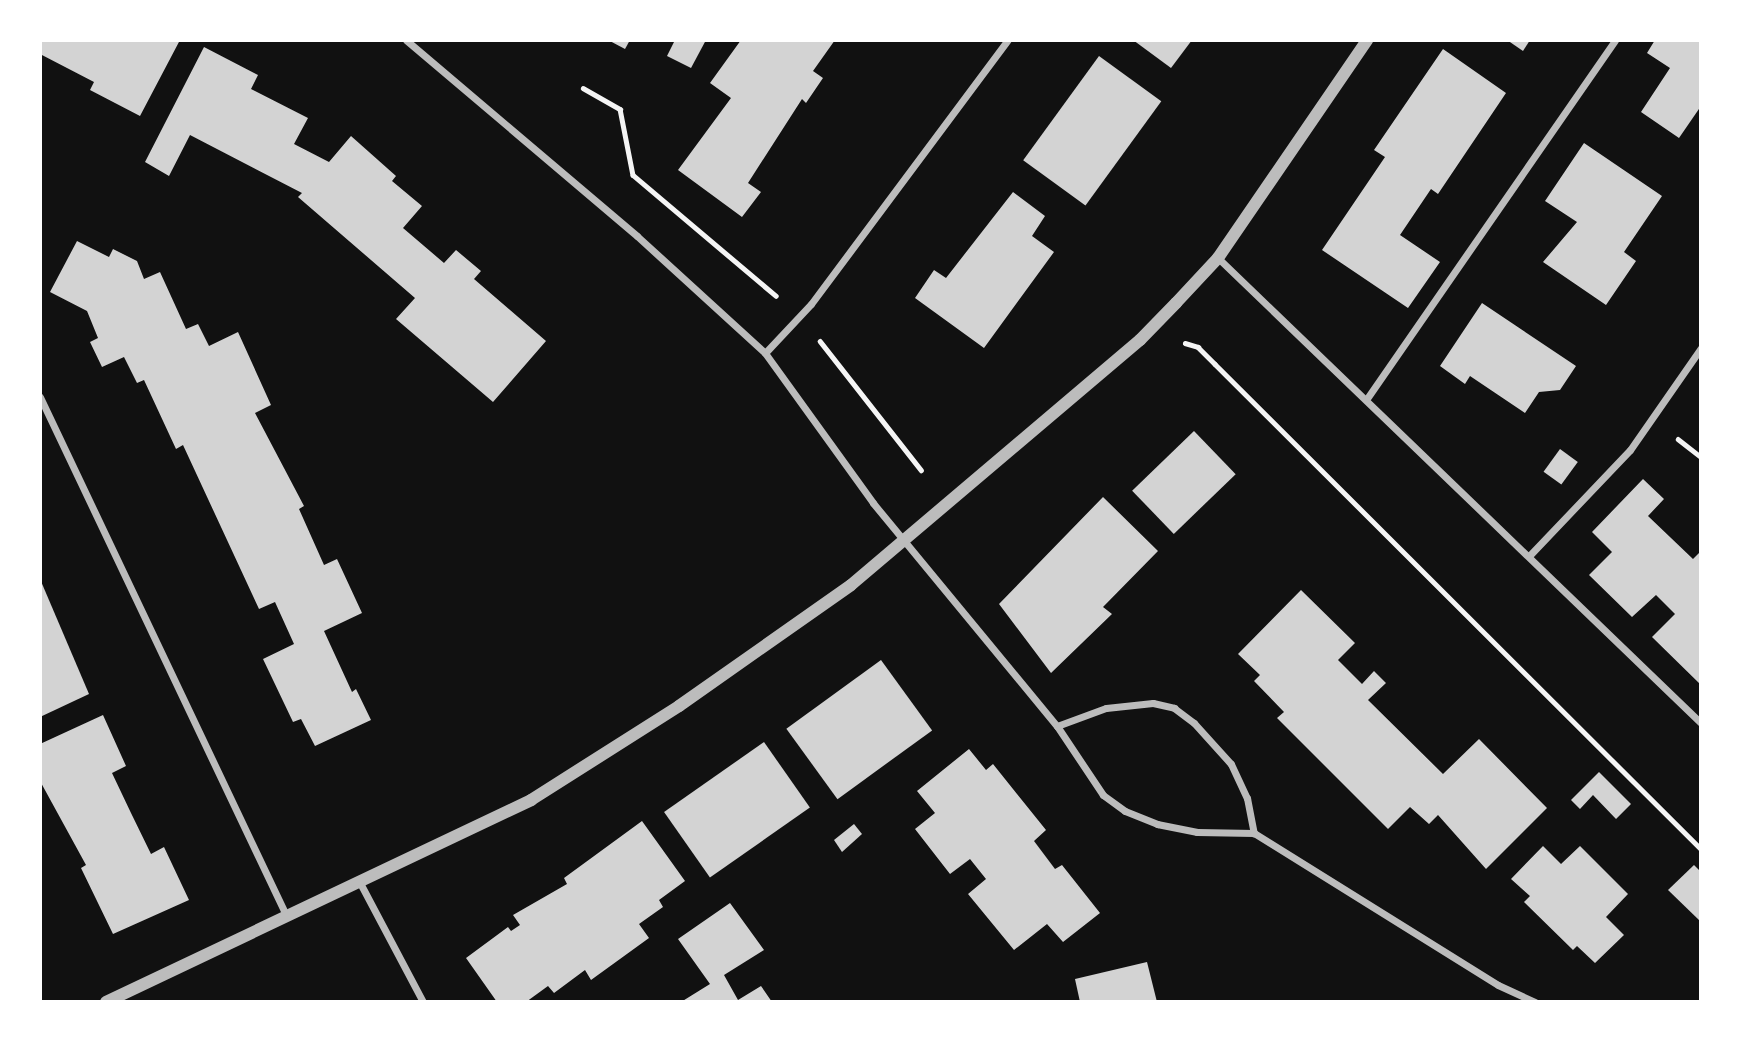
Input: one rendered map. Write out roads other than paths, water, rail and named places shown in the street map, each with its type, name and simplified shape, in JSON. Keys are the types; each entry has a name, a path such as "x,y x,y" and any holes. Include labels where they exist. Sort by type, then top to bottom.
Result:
{"street":[{"path":"406,40 637,236 765,353 903,539 1057,726 1103,795 1125,811 1197,832 1254,833 1498,985 1535,1002"},
{"path":"765,353 811,304 1008,40"},
{"path":"106,1002 531,800 803,620 1140,340 1218,258 1367,40"},
{"path":"1368,397 1615,40"},
{"path":"1218,258 1368,397 1701,723"},
{"path":"1529,556 1630,450 1701,348"},
{"path":"40,397 286,915"},
{"path":"1057,726 1106,708 1153,704 1174,708 1194,723 1231,764 1247,798 1254,833"},
{"path":"359,881 424,1002"}]}
